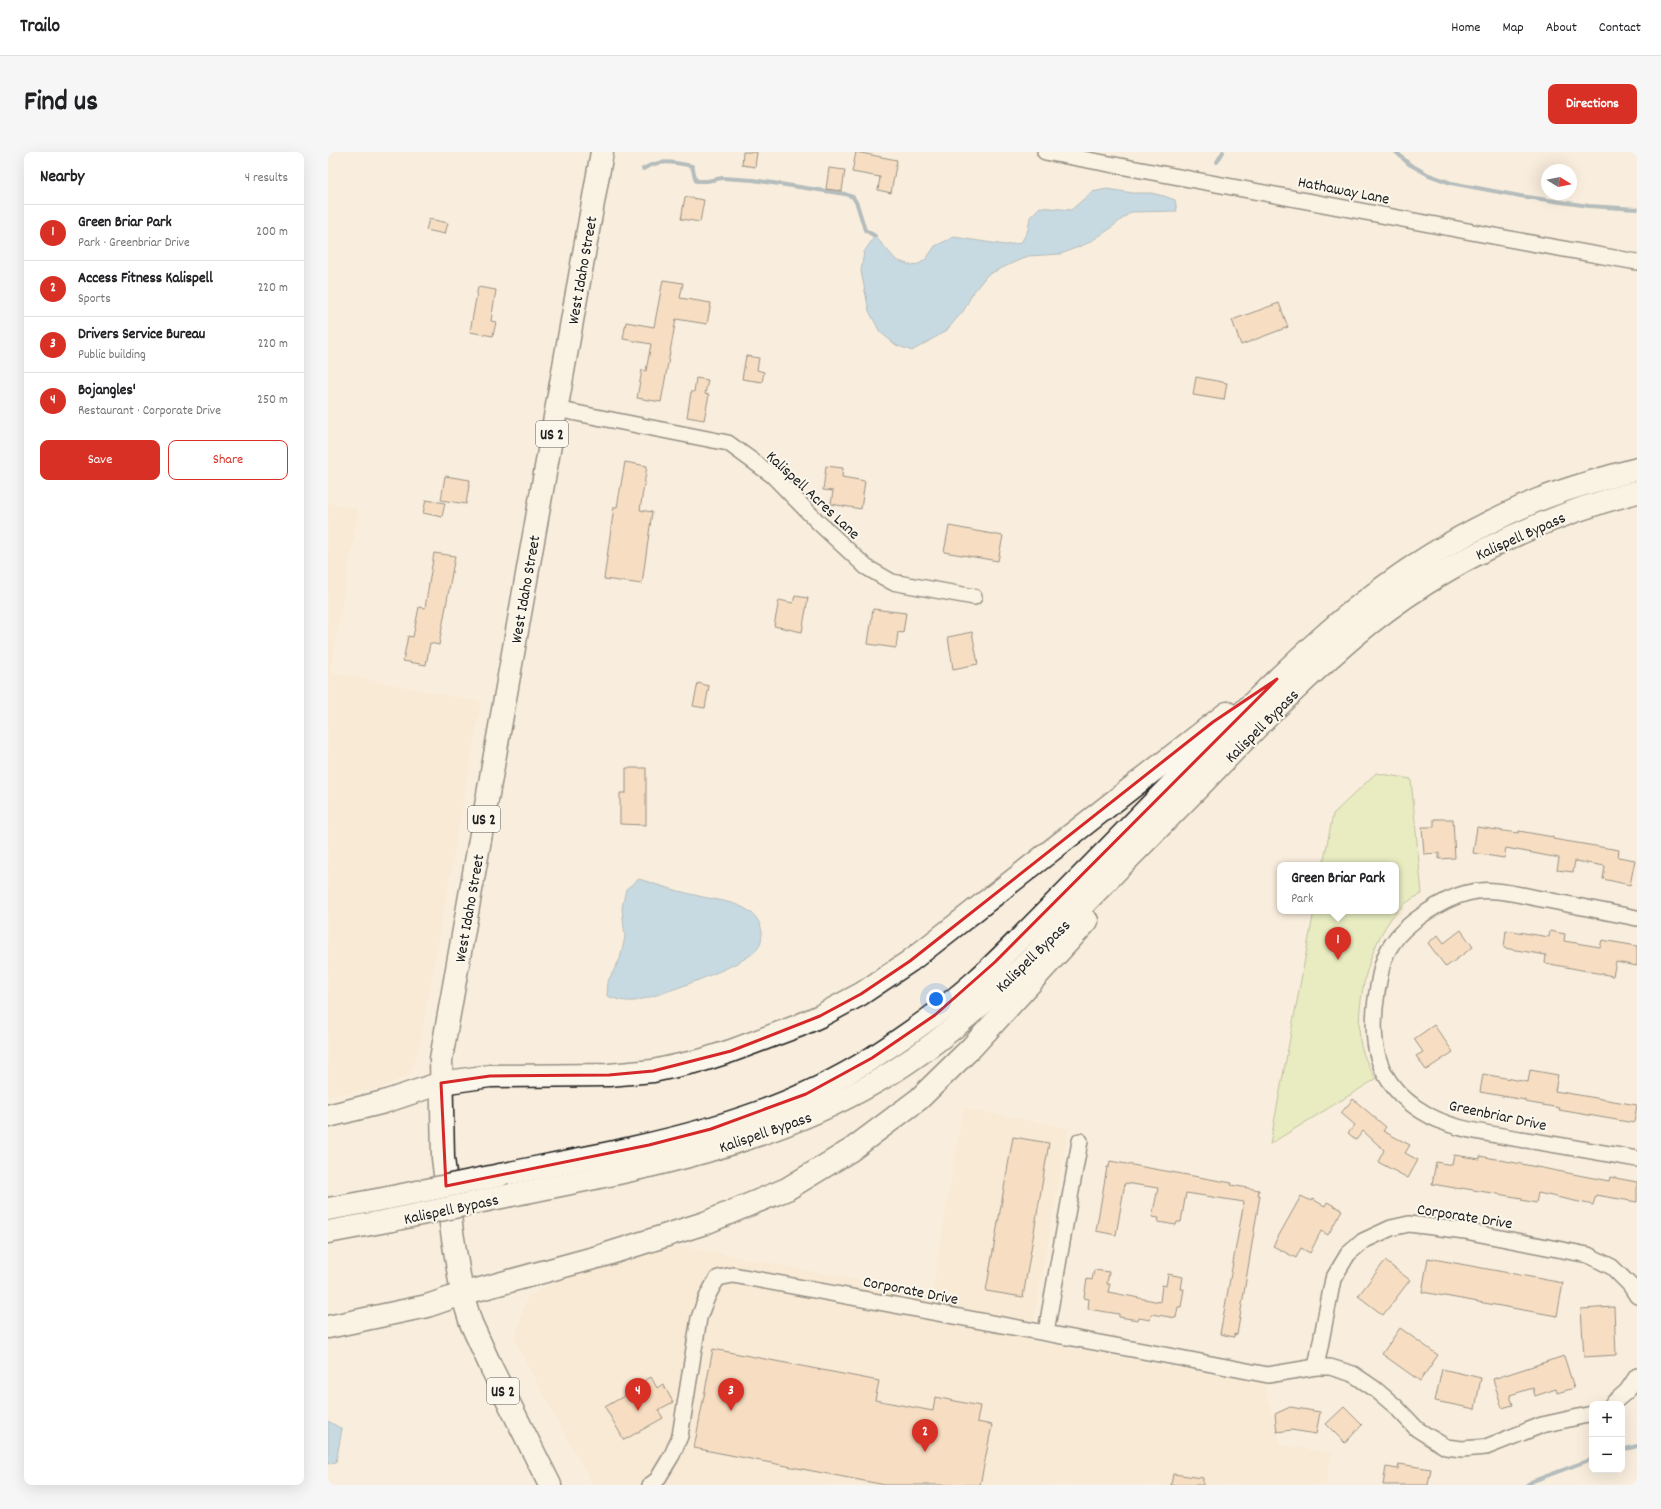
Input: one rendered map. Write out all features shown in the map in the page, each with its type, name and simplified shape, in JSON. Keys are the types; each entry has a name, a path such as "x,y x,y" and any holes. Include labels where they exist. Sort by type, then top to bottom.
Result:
{"highway":[{"name":"West Idaho Street","path":"550,1485 492,1369 471,1323 462,1294 452,1232 443,1158 441,1059 602,152"},
{"name":"Kalispell Bypass","path":"328,1210 649,1145 711,1129 806,1094 835,1079 872,1058 934,1015 986,972 1098,860 1227,727 1330,630 1390,582 1450,545 1501,517 1541,499 1637,469"},
{"name":"Kalispell Bypass","path":"328,1232 658,1164 760,1136 809,1117 875,1083 936,1040 1004,984 1030,960 1305,681 1370,624 1409,596 1472,556 1514,535 1592,505 1637,492"},
{"path":"328,1116 384,1102 441,1083 490,1076 609,1076 653,1071 703,1060 731,1051 798,1026 820,1016 861,994 910,961 1213,722 1277,679"},
{"path":"328,1327 427,1306 462,1294 601,1256 712,1220 788,1189 851,1150 919,1099 972,1047 1129,876 1156,842 1178,809"}],"street":[{"name":"Hathaway Lane","path":"1045,152 1637,262"},
{"name":"Kalispell Acres Lane","path":"556,409 728,443 772,475 819,523 866,567 892,582 974,597"},
{"name":"Greenbriar Drive","path":"1637,918 1506,892 1480,891 1455,897 1432,909 1411,924 1393,942 1382,965 1373,1015 1375,1046 1380,1064 1393,1087 1412,1105 1435,1119 1476,1131 1637,1159"},
{"path":"1046,1332 1080,1141"},
{"name":"Corporate Drive","path":"1316,1367 1334,1279 1348,1254 1363,1241 1391,1228 1409,1224 1465,1231 1588,1255 1612,1267 1630,1285 1637,1296"},
{"name":"Corporate Drive","path":"650,1485 657,1480 672,1455 680,1436 699,1318 709,1290 718,1278 733,1275 1046,1332 1268,1375 1316,1367 1330,1367 1353,1374 1375,1389 1395,1406 1417,1430 1446,1446 1462,1449 1486,1447 1542,1425 1589,1415"},
{"path":"1615,1401 1627,1391 1637,1376"}],"highlighted area":[{"path":"1277,679 995,962 935,1015 872,1058 806,1094 711,1129 649,1145 446,1186 441,1083 490,1076 609,1075 653,1071 731,1051 820,1016 861,994 910,961 1213,722"}],"shaded area":[{"path":"328,503 359,509 330,672 481,702 420,1044 410,1075 381,1088 328,1096"},
{"path":"963,1108 1069,1128 1030,1341 1264,1384 1281,1445 1332,1453 1326,1485 593,1485 514,1341 527,1297 572,1271 681,1246 932,1294"}],"green space":[{"path":"1376,773 1411,779 1422,894 1406,903 1399,910 1399,862 1324,862 1333,814"},
{"path":"1313,914 1396,914 1380,936 1372,956 1365,979 1361,1001 1359,1022 1360,1040 1364,1056 1376,1079 1270,1144"}],"water":[{"path":"1107,189 1133,193 1151,193 1164,196 1175,200 1177,211 1131,212 1107,231 1088,243 1061,254 1028,256 987,275 972,294 964,310 946,331 912,351 896,345 880,332 869,311 861,271 864,252 875,236 896,260 910,265 919,264 926,259 935,246 954,237 1005,245 1021,243 1028,230 1030,217 1040,207 1071,210 1092,192"},
{"path":"639,879 687,893 738,905 744,908 757,918 761,928 762,938 758,948 751,955 738,963 661,994 634,1001 620,1000 607,996 608,981 620,959 625,937 622,908 626,889"},
{"path":"328,1421 342,1429 336,1462 328,1464"}],"building":[{"path":"743,152 757,152 755,167 742,165"},
{"path":"856,152 897,160 891,193 878,190 880,177 852,172"},
{"path":"829,168 845,170 842,191 826,189"},
{"path":"685,197 704,200 700,222 681,219"},
{"path":"429,219 448,223 445,234 426,230"},
{"path":"663,280 683,283 680,298 711,303 707,324 676,319 661,402 637,398 642,370 646,371 651,344 623,339 626,322 654,327"},
{"path":"478,287 496,290 491,321 496,322 493,336 470,332"},
{"path":"1279,303 1288,327 1241,345 1232,320"},
{"path":"746,356 759,358 757,370 764,372 762,382 742,379"},
{"path":"1196,377 1227,383 1224,400 1193,395"},
{"path":"696,378 708,380 705,394 709,395 704,420 687,417 691,392 694,392"},
{"path":"625,462 647,466 640,510 652,512 642,584 604,579 614,507 617,507"},
{"path":"826,466 843,468 842,477 865,481 861,509 831,504 833,491 823,490"},
{"path":"445,476 470,480 466,504 441,500"},
{"path":"426,500 445,503 442,517 423,513"},
{"path":"949,526 1003,536 998,561 944,552"},
{"path":"434,553 455,556 439,645 430,643 426,665 403,661 408,636 413,637 419,607 425,608"},
{"path":"795,596 808,598 802,632 774,626 779,600 793,603"},
{"path":"873,609 906,613 903,633 898,632 896,648 868,644"},
{"path":"972,632 978,664 953,669 948,637"},
{"path":"698,683 709,686 705,708 693,706"},
{"path":"626,768 646,768 646,825 620,824 620,793 626,793"},
{"path":"1434,819 1453,819 1455,858 1439,859 1439,853 1424,854 1422,827 1434,827"},
{"path":"1477,827 1518,833 1519,831 1553,837 1553,839 1619,850 1618,857 1635,860 1630,885 1603,879 1605,866 1575,861 1573,872 1557,870 1559,858 1506,848 1504,858 1473,853"},
{"path":"1461,930 1473,947 1446,967 1428,943 1438,935 1444,943"},
{"path":"1506,930 1549,937 1550,931 1565,934 1564,941 1600,947 1602,940 1637,946 1637,966 1616,962 1613,976 1545,963 1546,955 1504,948"},
{"path":"1434,1025 1453,1052 1426,1070 1416,1056 1423,1052 1414,1039"},
{"path":"1530,1070 1558,1075 1555,1091 1637,1105 1634,1123 1559,1110 1560,1108 1480,1092 1483,1074 1528,1082"},
{"path":"1353,1099 1386,1127 1383,1131 1410,1145 1405,1153 1418,1160 1408,1178 1378,1162 1384,1150 1363,1131 1356,1140 1348,1133 1355,1125 1341,1113"},
{"path":"1013,1137 1049,1143 1023,1297 986,1291"},
{"path":"1454,1155 1480,1159 1480,1156 1609,1181 1610,1177 1637,1182 1637,1202 1596,1195 1593,1205 1538,1193 1536,1203 1521,1200 1522,1198 1432,1184 1436,1162 1452,1165"},
{"path":"1110,1161 1232,1183 1231,1185 1259,1190 1258,1195 1260,1195 1237,1335 1234,1334 1234,1337 1220,1334 1244,1202 1186,1193 1181,1222 1177,1222 1176,1225 1158,1222 1159,1218 1152,1217 1158,1188 1125,1183 1116,1235 1096,1231 1107,1167 1109,1167"},
{"path":"1301,1196 1311,1201 1312,1199 1325,1206 1327,1202 1342,1210 1328,1235 1321,1231 1310,1253 1301,1248 1296,1258 1273,1246"},
{"path":"1428,1258 1563,1283 1557,1316 1422,1292"},
{"path":"1385,1261 1410,1280 1383,1315 1358,1296"},
{"path":"1094,1270 1109,1272 1107,1284 1110,1284 1108,1292 1160,1302 1162,1285 1166,1286 1168,1274 1183,1277 1181,1289 1184,1289 1181,1307 1178,1307 1176,1318 1151,1314 1150,1320 1139,1318 1138,1320 1119,1317 1119,1314 1088,1309 1089,1299 1084,1298 1087,1279 1092,1280"},
{"path":"1614,1307 1616,1355 1584,1357 1581,1309"},
{"path":"1400,1328 1438,1355 1420,1381 1382,1354"},
{"path":"713,1349 879,1381 875,1400 933,1411 935,1397 980,1406 977,1422 992,1425 980,1485 885,1485 694,1448"},
{"path":"1564,1356 1574,1388 1557,1393 1556,1389 1535,1396 1533,1388 1510,1395 1513,1405 1502,1408 1493,1379"},
{"path":"1442,1369 1481,1378 1475,1409 1435,1401"},
{"path":"651,1377 657,1388 663,1384 673,1402 658,1410 663,1418 624,1440 605,1407 643,1385 642,1382"},
{"path":"1290,1407 1320,1412 1316,1434 1291,1430 1277,1432 1275,1414"},
{"path":"1344,1407 1362,1425 1345,1443 1326,1424"},
{"path":"1399,1464 1431,1469 1428,1485 1383,1485 1386,1467 1398,1469"},
{"path":"1173,1474 1203,1478 1203,1485 1171,1485"}],"waterway":[{"path":"1217,162 1223,152"},
{"path":"1396,152 1409,164 1429,175 1451,183 1520,196 1589,206 1637,209"},
{"path":"643,169 655,164 667,162 692,166 696,181 707,181 722,178 753,180 845,194 853,197 857,204 865,230 875,236"},
{"path":"1625,1449 1637,1446"},
{"path":"1527,1485 1533,1481 1589,1460"}],"place":[{"name":"Green Briar Park","path":"1338,960"},
{"name":"Bojangles'","path":"638,1411"},
{"name":"Drivers Service Bureau","path":"731,1411"},
{"name":"Access Fitness Kalispell","path":"925,1452"}]}
